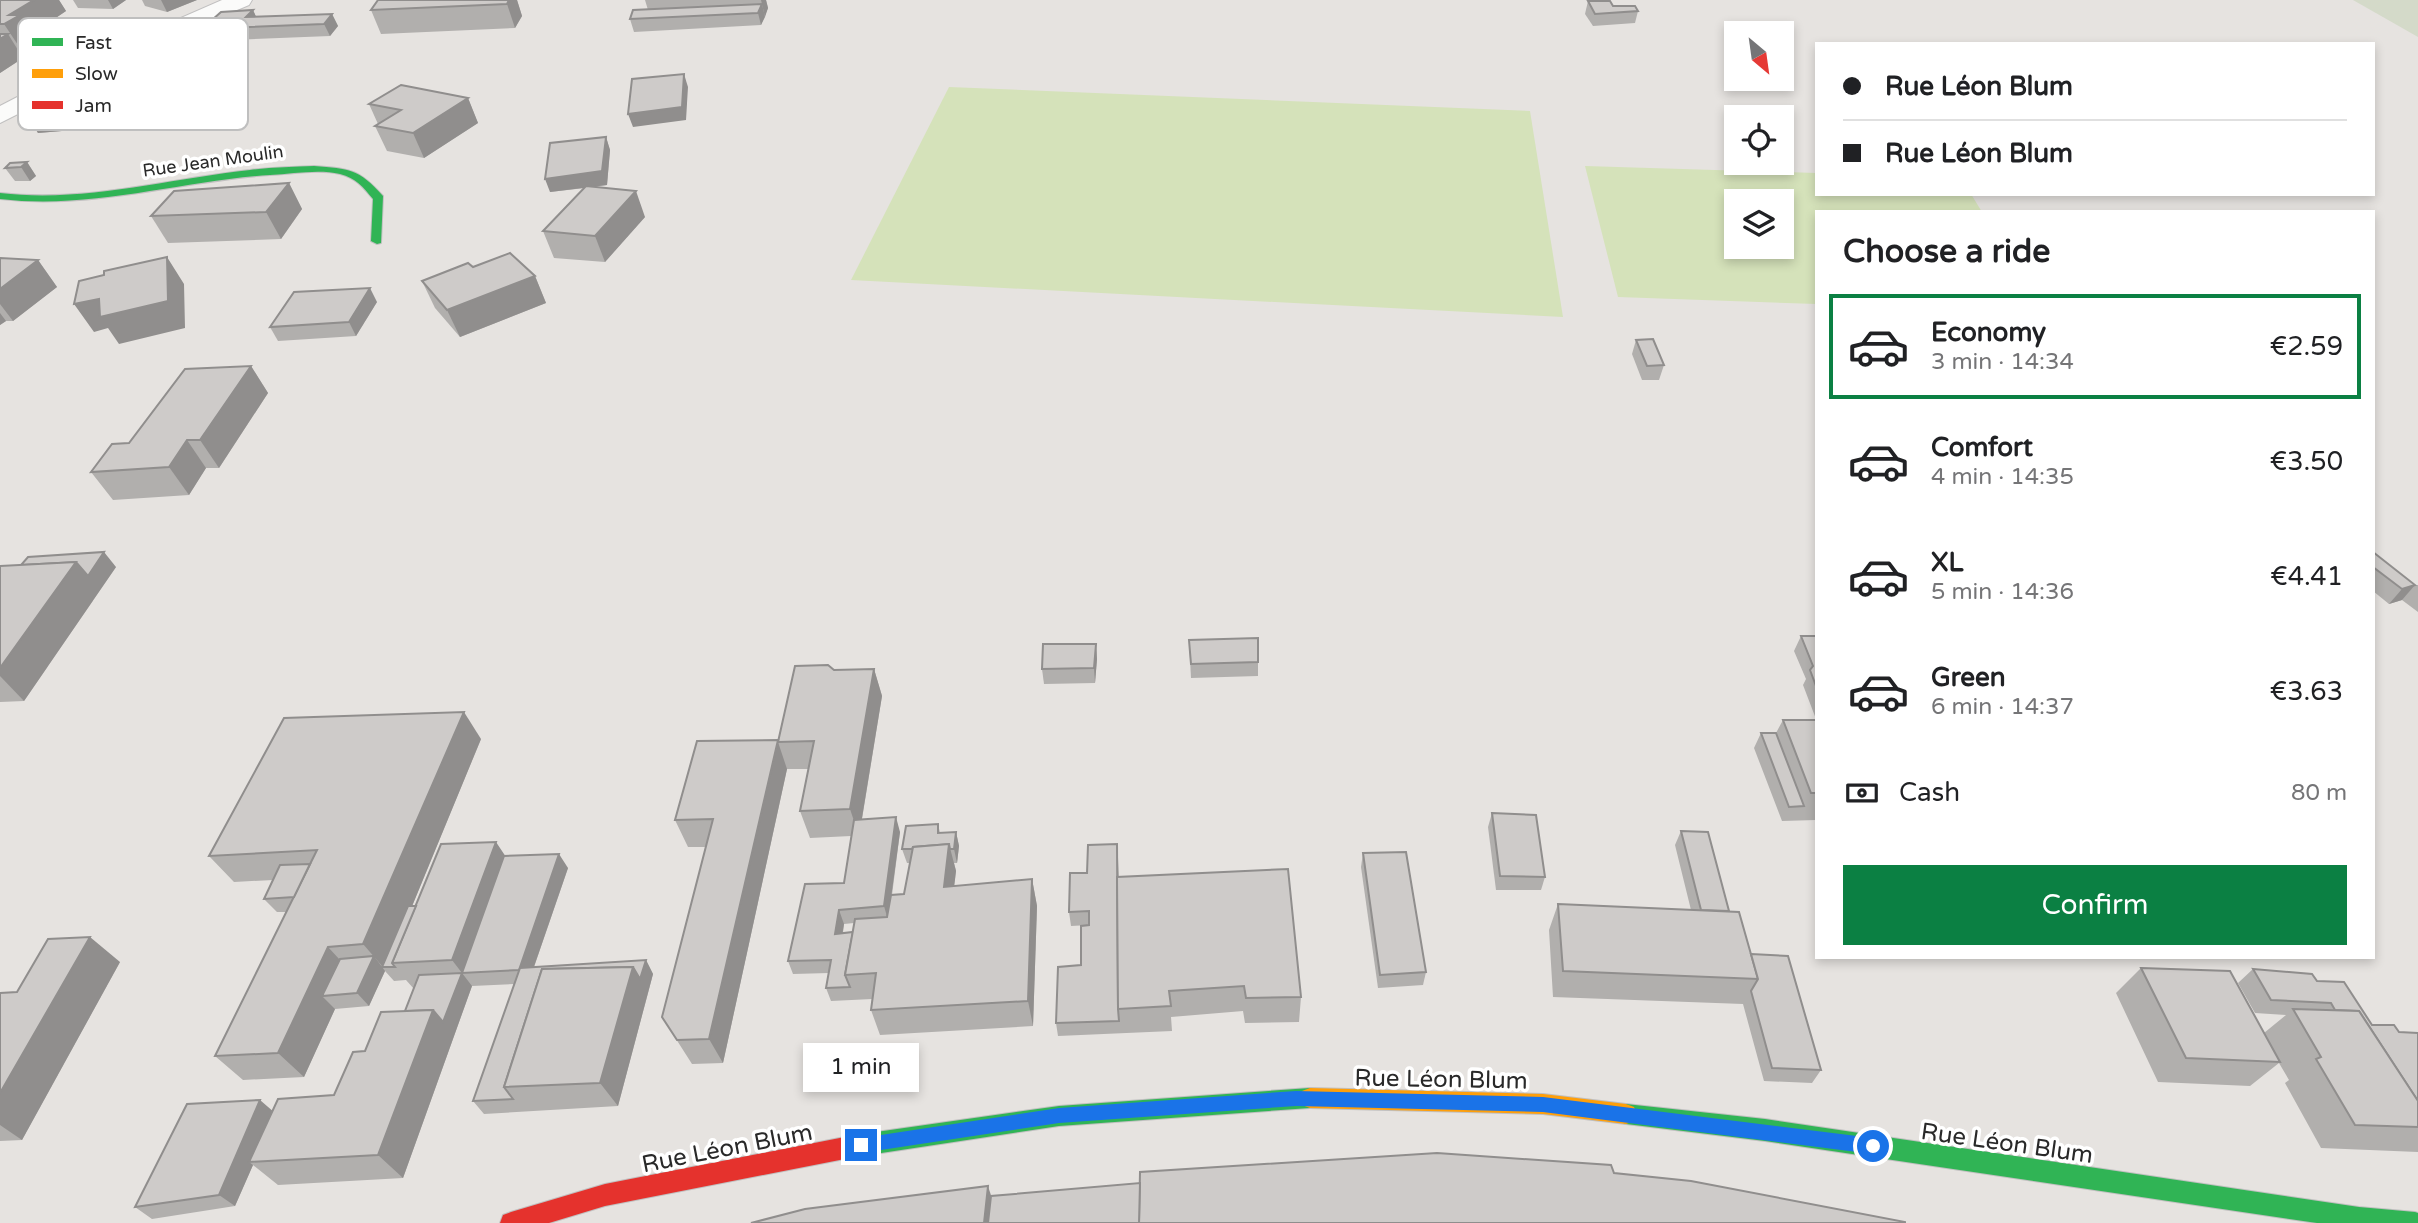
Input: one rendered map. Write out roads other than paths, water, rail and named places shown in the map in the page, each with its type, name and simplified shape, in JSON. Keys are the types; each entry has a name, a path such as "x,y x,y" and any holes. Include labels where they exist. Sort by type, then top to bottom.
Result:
{"street":[{"path":"195,18 241,0"},
{"path":"0,116 18,106"},
{"name":"Rue Jean Moulin","path":"0,196 61,200 132,192 250,173 316,167 362,178 379,198 377,242"},
{"name":"Rue Léon Blum","path":"511,1223 605,1195 849,1147 1059,1116 1296,1098 1543,1104 1765,1130 2359,1218 2415,1223"}]}
